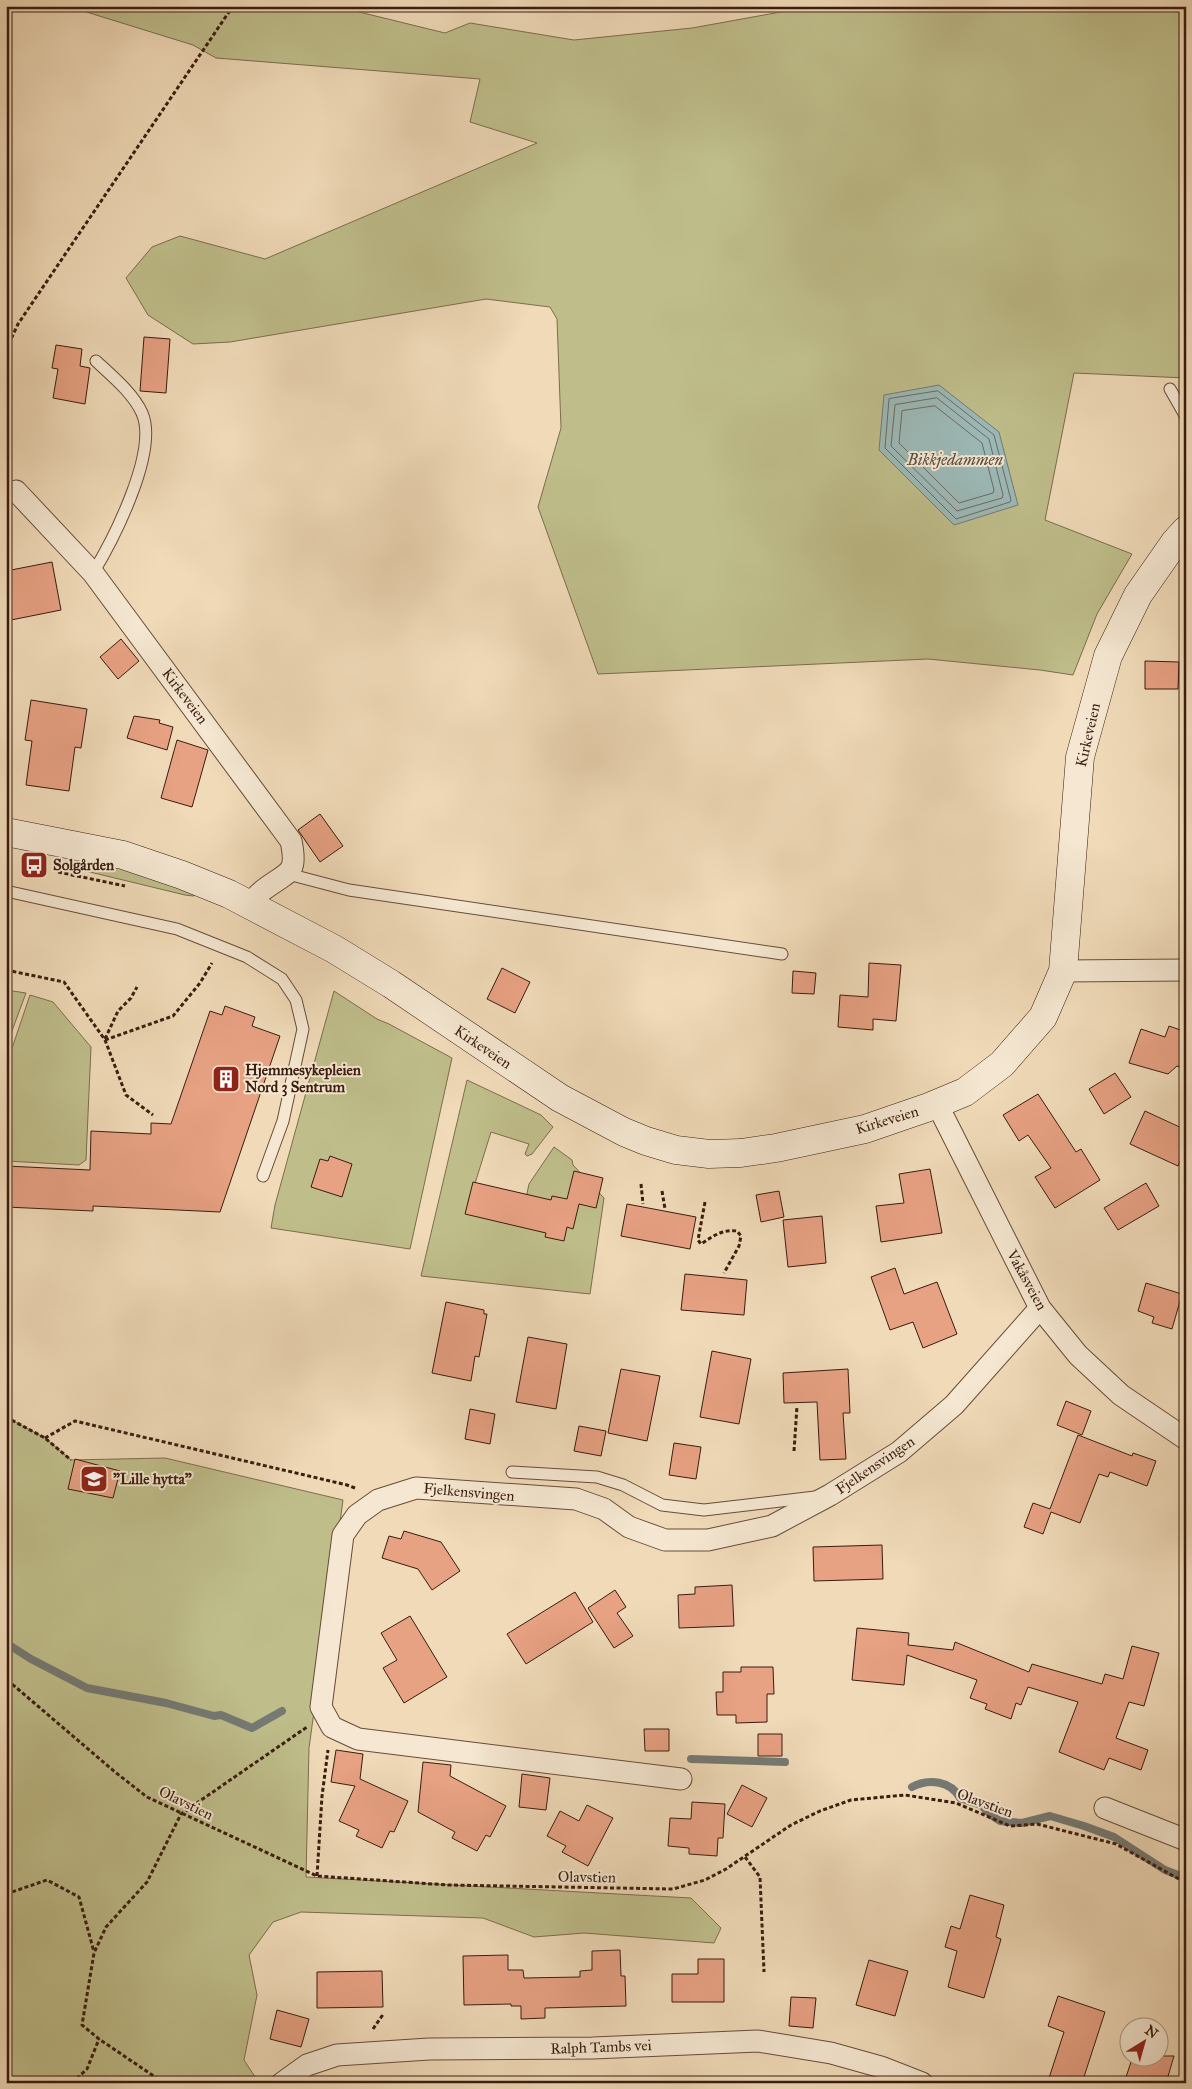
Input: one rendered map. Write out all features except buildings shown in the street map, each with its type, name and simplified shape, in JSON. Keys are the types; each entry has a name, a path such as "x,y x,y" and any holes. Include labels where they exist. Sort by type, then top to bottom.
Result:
{"main road":[{"name":"Kirkeveien","path":"6,832 122,856 182,875 249,904 334,949 391,984 527,1076 580,1109 624,1132 661,1146 709,1154 756,1151 865,1129 937,1104 965,1092 1002,1064 1043,1017 1063,971 1080,757 1108,656 1138,595 1175,542 1186,530"}],"street":[{"name":"Kirkeveien","path":"16,491 93,573 291,841 295,859 288,874"},
{"path":"249,904 265,888 288,874"},
{"path":"1063,971 1186,970"},
{"name":"Vakåsveien","path":"937,1104 1040,1308 1078,1355 1121,1395 1186,1439"},
{"name":"Fjelkensvingen","path":"321,1707 343,1535 357,1515 378,1500 416,1488 576,1499 604,1509 629,1527 665,1540 708,1540 772,1526 830,1495 900,1452 954,1405 1040,1308"},
{"path":"321,1707 332,1727 358,1739 681,1780"},
{"path":"1105,1808 1186,1840"},
{"name":"Ralph Tambs vei","path":"282,2083 306,2065 337,2055 429,2050 592,2048 758,2041 831,2052 880,2067 922,2083"}],"lane":[{"path":"93,573 128,506 142,454 145,425 142,414 132,398 96,362"},
{"path":"1170,389 1186,417"},
{"path":"288,874 349,890 782,954"},
{"path":"6,891 178,929 247,957 282,979 296,1000 303,1030 282,1121 263,1176"},
{"path":"512,1472 597,1477 623,1485 662,1505 704,1510 830,1495"}],"path":[{"path":"6,350 18,324 220,29 233,6"},
{"path":"105,1040 173,1016 200,983 222,947"},
{"path":"6,970 64,982 105,1040 126,1094 152,1115"},
{"path":"105,1040 118,1011 131,998 137,987"},
{"path":"641,1184 643,1204"},
{"path":"662,1191 665,1209"},
{"path":"704,1202 698,1240 701,1244 714,1235 729,1230 738,1231 741,1236 739,1246 724,1273"},
{"path":"794,1451 797,1406"},
{"path":"6,1417 45,1438 71,1460"},
{"path":"45,1438 75,1421 347,1485 378,1500"},
{"name":"Olavstien","path":"6,1683 12,1684 147,1797 317,1876 448,1885 673,1890 705,1880 745,1857 791,1825 820,1810 851,1800 905,1795 956,1803 1010,1826 1037,1824 1116,1844 1186,1883"},
{"path":"164,2083 99,2040 82,2025 94,1953 106,1927 147,1882 181,1814 313,1723 321,1707"},
{"path":"317,1876 322,1796 332,1727"},
{"path":"745,1857 760,1877 764,1972"},
{"path":"6,1894 47,1880 79,1897 94,1953"},
{"path":"72,2083 87,2068 99,2040"}],"shaded area":[{"path":"67,6 347,9 445,33 470,23 574,40 692,28 814,6 1186,6 1186,378 1074,373 1045,520 1132,554 1097,614 1073,675 928,659 598,674 538,507 561,428 557,319 550,307 486,299 230,342 193,344 148,315 126,278 152,247 180,236 265,259 537,143 470,122 480,79 216,58 193,45"},
{"path":"87,861 127,869 199,894 193,896 185,895 61,865"},
{"path":"6,990 26,993 6,1047"},
{"path":"334,991 377,1019 452,1058 410,1249 271,1228 275,1205"},
{"path":"30,995 53,1002 91,1047 86,1160 79,1165 6,1161 6,1066"},
{"path":"467,1080 541,1115 553,1127 532,1154 527,1156 525,1154 529,1144 491,1132 473,1190 522,1217 529,1184 554,1147 572,1160 573,1165 604,1198 590,1294 421,1276"},
{"path":"6,1417 45,1438 71,1460 165,1458 343,1500 309,1748 306,1877 691,1898 721,1928 714,1943 584,1933 534,1937 483,1918 301,1912 273,1922 249,1955 257,1995 244,2060 259,2083 6,2083"}],"water":[{"name":"Bikkjedammen","path":"939,385 999,432 1018,505 954,525 879,450 884,395"}],"waterway":[{"path":"6,1643 31,1659 87,1688 166,1703 214,1716 221,1715 252,1728 282,1711"},
{"path":"691,1759 785,1762"},
{"path":"912,1787 932,1782 945,1785 956,1792 960,1798 981,1805 1000,1821 1022,1823 1050,1816 1084,1826 1114,1837 1165,1870 1186,1878"}],"place":[{"name":"Solgården","path":"34,865"},
{"name":"Hjemmesykepleien Nord 3 Sentrum","path":"226,1079"},
{"name":"\"Lille hytta\"","path":"94,1479"}]}
